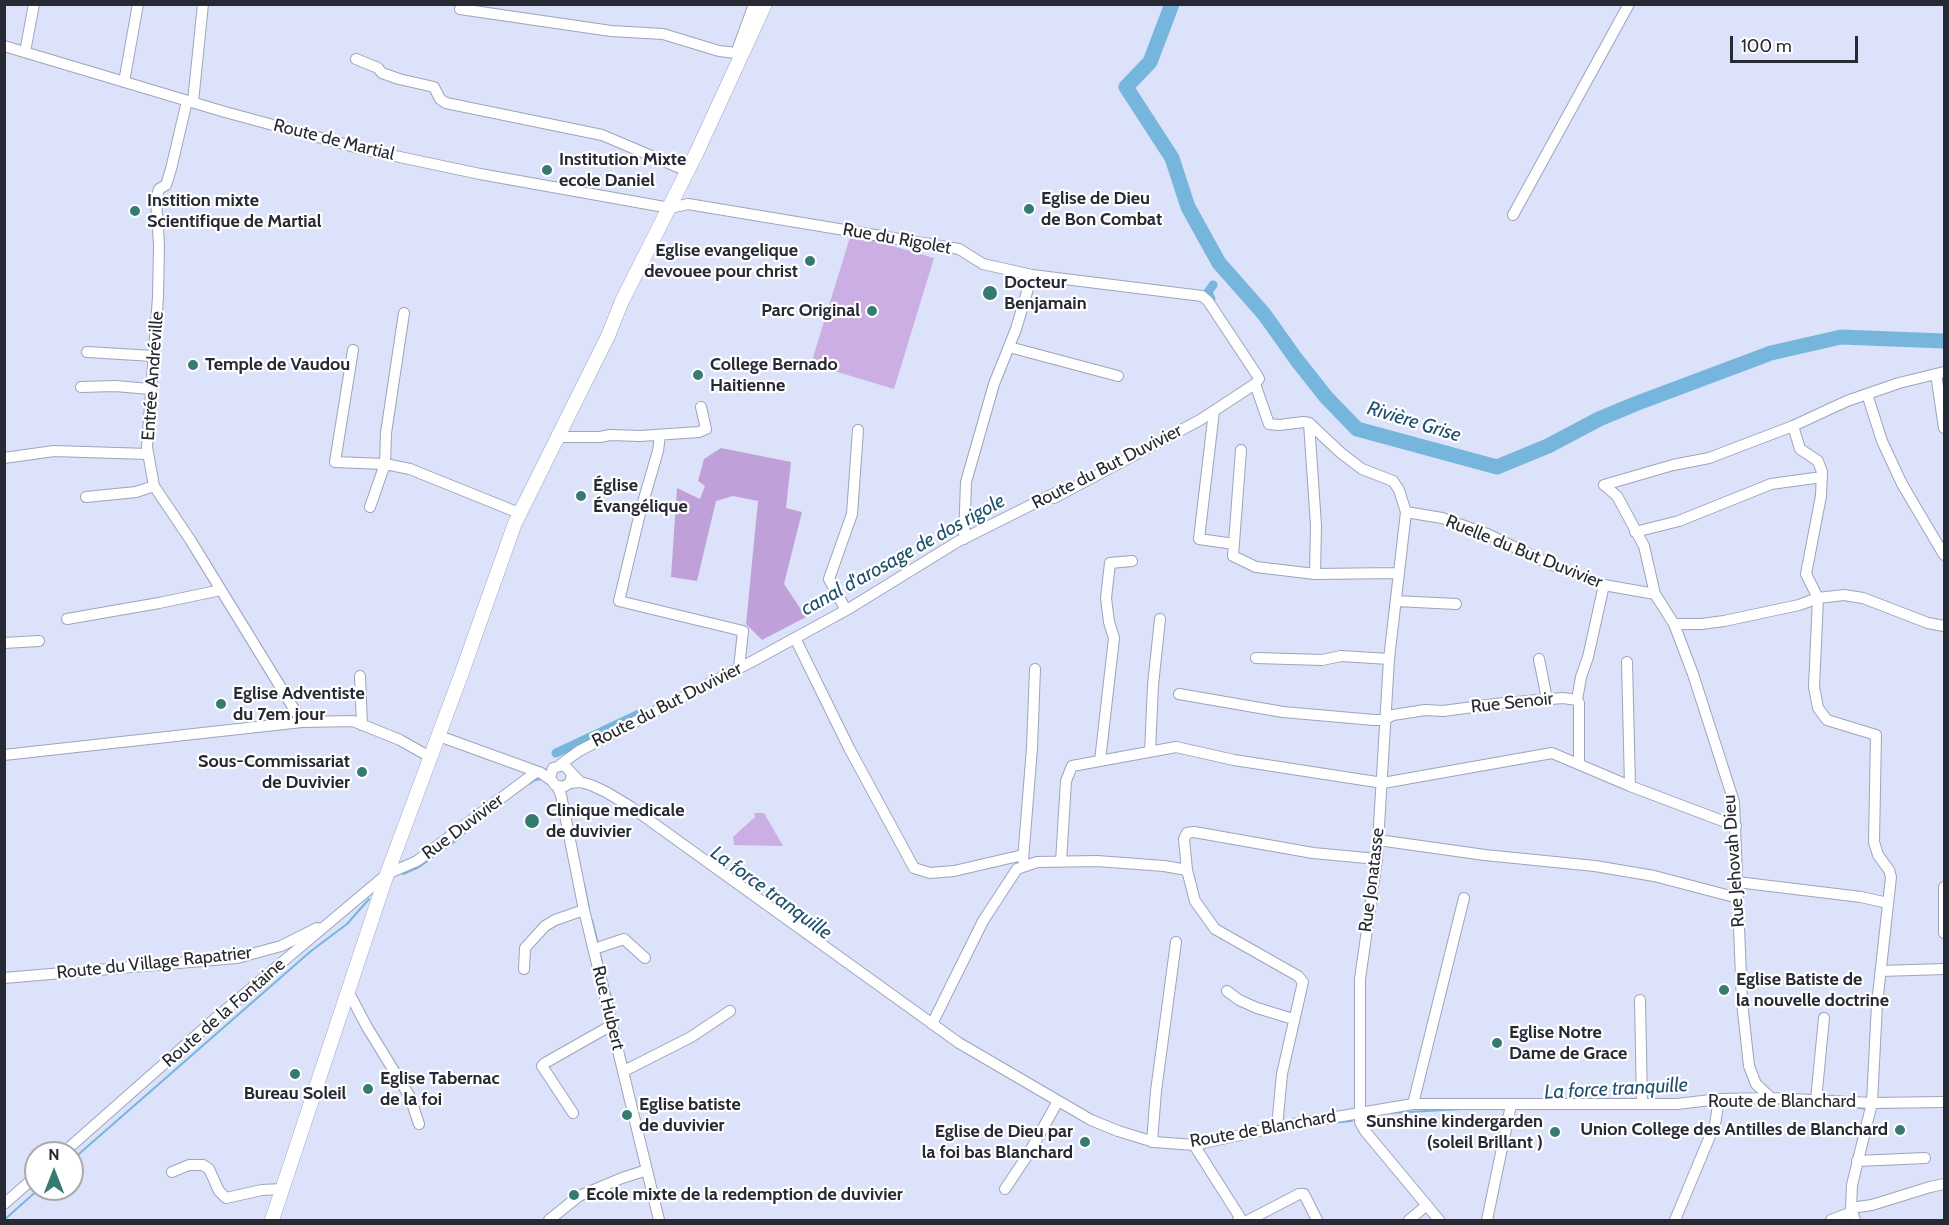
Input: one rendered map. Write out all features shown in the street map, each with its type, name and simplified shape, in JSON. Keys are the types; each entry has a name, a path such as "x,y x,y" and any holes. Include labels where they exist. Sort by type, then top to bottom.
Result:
{"main road":[{"path":"272,1221 387,874 519,513 670,208 734,74 762,5"}],"street":[{"path":"25,52 33,4"},
{"path":"124,82 138,4"},
{"name":"Entrée Andréville","path":"203,4 190,101 166,185 159,189 156,200 159,245 158,297 150,389 148,454 154,486 302,722"},
{"path":"1513,215 1629,4"},
{"path":"734,74 732,68 736,53 762,5"},
{"path":"460,9 611,32 663,34 690,40 719,51 736,53"},
{"name":"Route de Martial","path":"4,46 190,101 373,151 480,174 670,208"},
{"path":"356,59 378,68 382,73 434,87 440,99 446,103 602,135 687,171"},
{"name":"Rue du Rigolet","path":"670,208 688,204 959,249 983,264 1032,275 1138,290 1202,296 1208,301 1256,380"},
{"path":"964,538 966,482 994,384 1032,275"},
{"path":"370,507 385,464 386,433 404,313"},
{"path":"1009,346 1118,376"},
{"path":"353,350 335,462 385,464 410,469 519,513"},
{"path":"87,352 153,356"},
{"path":"1944,428 1940,373 1899,383 1847,401 1793,426 1709,458 1673,465 1604,485 1617,496 1644,546 1655,594 1674,624 1724,621 1818,598 1844,596 1863,598 1928,623 1944,626"},
{"path":"1256,380 1269,424 1309,423 1362,469 1393,481 1398,486 1406,512"},
{"name":"Route du But Duvivier","path":"564,779 579,751 846,610 964,538 1055,493 1054,498 1214,411 1256,380"},
{"path":"81,387 115,386 150,389"},
{"path":"1867,394 1882,441 1902,484 1944,555"},
{"path":"556,437 590,438 699,432 706,429 701,407"},
{"path":"1214,411 1198,539 1234,544"},
{"path":"1309,423 1316,525 1315,574"},
{"path":"1793,426 1800,449 1818,461 1822,477 1821,496 1806,574 1818,598 1814,687 1818,708 1827,720 1873,734 1877,738 1874,842 1878,855 1890,872 1877,1004 1872,1103 1852,1185 1853,1214"},
{"path":"846,610 829,579 852,514 858,430"},
{"path":"660,435 620,602 743,631 739,668"},
{"path":"1240,450 1233,556 1256,567 1315,574 1398,573"},
{"path":"4,458 54,451 148,454"},
{"path":"1635,532 1679,521 1771,484 1822,477"},
{"path":"86,497 136,492 154,486"},
{"name":"Rue Jonatasse","path":"1406,512 1389,660 1377,859 1360,979 1360,1122 1439,1221"},
{"name":"Ruelle du But Duvivier","path":"1406,512 1442,518 1487,534 1550,564 1604,585 1655,594"},
{"path":"1100,761 1114,638 1106,598 1110,563 1132,561"},
{"path":"1577,699 1604,585"},
{"path":"67,619 221,590"},
{"path":"1396,601 1456,604"},
{"path":"1150,752 1153,685 1160,620"},
{"name":"Rue Jehovah Dieu","path":"1674,624 1733,796 1742,1002 1749,1066 1756,1084 1771,1098"},
{"path":"795,638 849,748 914,868 930,873 1022,861 1097,861 1187,870"},
{"path":"4,643 39,641"},
{"path":"1257,658 1322,660 1341,656 1389,660"},
{"path":"1539,660 1547,699"},
{"path":"1627,662 1630,786"},
{"path":"932,1024 982,921 1022,861 1032,748 1035,669"},
{"path":"360,676 362,725"},
{"path":"1179,694 1283,712 1384,720"},
{"name":"Rue Senoir","path":"1384,720 1393,715 1425,710 1443,711 1547,699 1577,699 1579,703 1579,764"},
{"path":"4,755 302,722 353,721 400,740 430,757"},
{"name":"Route de Blanchard","path":"439,736 538,772 606,792 715,866 959,1043 1107,1127 1152,1142 1194,1145 1361,1111 1413,1104 1511,1105 1642,1102 1677,1104 1719,1099 1771,1098 1872,1103 1944,1102"},
{"path":"1061,862 1066,781 1072,766 1176,747 1234,760 1383,783 1542,754 1559,755 1630,786 1736,826"},
{"path":"538,772 564,779"},
{"name":"Rue Duvivier","path":"387,874 417,861 538,772"},
{"name":"Rue Hubert","path":"564,779 584,910 659,1221"},
{"path":"1277,1127 1282,1074 1303,982 1301,978 1215,929 1195,901 1187,870 1184,839 1187,833 1194,832 1313,853 1377,859"},
{"path":"1378,840 1485,855 1595,866 1654,876 1738,898"},
{"name":"Route de la Fontaine","path":"77,1141 217,1017 387,874"},
{"path":"1737,882 1861,897 1888,903"},
{"path":"1944,887 1944,933"},
{"path":"1413,1104 1464,898"},
{"path":"524,969 525,948 537,934 555,920 584,910"},
{"name":"Route du Village Rapatrier","path":"4,978 237,958 281,946 333,920"},
{"path":"594,949 624,939 645,958"},
{"path":"1152,1142 1156,1091 1176,942"},
{"path":"1881,971 1944,969"},
{"path":"348,991 410,1097 419,1124"},
{"path":"1227,991 1239,1000 1257,1008 1293,1019"},
{"path":"1640,1000 1642,1102"},
{"path":"624,1071 691,1037 730,1011"},
{"path":"1816,1100 1824,1018"},
{"path":"573,1113 542,1066 612,1025"},
{"path":"1675,1221 1715,1124 1719,1099"},
{"path":"1005,1189 1029,1153 1058,1101"},
{"path":"1487,1221 1511,1105"},
{"path":"1194,1145 1244,1220 1299,1194 1304,1194 1317,1221"},
{"path":"1857,1161 1925,1158"},
{"path":"172,1172 189,1165 203,1165 209,1169 219,1191 226,1198 262,1190 282,1190"},
{"path":"549,1221 572,1202 593,1189 647,1170"},
{"path":"1832,1221 1872,1205 1944,1184"},
{"path":"4,1204 24,1186"},
{"path":"1409,1221 1427,1205"}],"shaded area":[{"name":"Parc Original","path":"851,234 934,258 894,389 811,364"},
{"path":"721,448 791,462 786,508 802,512 784,584 806,617 762,640 746,624 758,501 733,496 716,501 697,581 671,577 677,488 700,499 705,486 698,481 704,459"},
{"path":"754,813 764,813 783,846 734,845 733,837 755,817"}],"waterway":[{"name":"Rivière Grise","path":"1172,4 1150,62 1126,87 1172,158 1188,207 1219,263 1264,314 1326,397 1357,429 1497,467 1548,446 1599,419 1635,404 1771,353 1841,337 1944,341"},
{"name":"canal d'arosage de dos rigole","path":"1209,303 1211,299 1208,292 1213,285"},
{"name":"canal d'arosage de dos rigole","path":"556,753 641,713"},
{"path":"529,784 543,779"},
{"path":"403,874 419,867 460,838 467,830"},
{"path":"584,884 589,908"},
{"path":"84,1150 311,951 347,924 369,899"},
{"path":"592,920 598,944"},
{"path":"599,950 612,1002"},
{"name":"La force tranquille","path":"1854,1107 1866,1109"},
{"name":"La force tranquille","path":"1878,1108 1885,1108"},
{"name":"La force tranquille","path":"1390,1113 1462,1109"},
{"name":"La force tranquille","path":"1331,1123 1352,1121"},
{"path":"4,1220 25,1201"}],"place":[{"name":"Institution Mixte ecole Daniel","path":"547,170"},
{"name":"Eglise de Dieu de Bon Combat","path":"1029,209"},
{"name":"Instition mixte Scientifique de Martial","path":"135,211"},
{"name":"Eglise evangelique devouee pour christ","path":"810,261"},
{"name":"Docteur Benjamain","path":"990,293"},
{"name":"Parc Original","path":"872,311"},
{"name":"Temple de Vaudou","path":"193,365"},
{"name":"College Bernado Haitienne","path":"698,375"},
{"name":"Église Évangélique","path":"581,496"},
{"name":"Eglise Adventiste du 7em jour","path":"221,704"},
{"name":"Sous-Commissariat de Duvivier","path":"362,772"},
{"name":"Clinique medicale de duvivier","path":"532,821"},
{"name":"Eglise Batiste de la nouvelle doctrine","path":"1724,990"},
{"name":"Eglise Notre Dame de Grace","path":"1497,1043"},
{"name":"Bureau Soleil","path":"295,1074"},
{"name":"Eglise Tabernac de la foi","path":"368,1089"},
{"name":"Eglise batiste de duvivier","path":"627,1115"},
{"name":"Union College des Antilles de Blanchard","path":"1900,1130"},
{"name":"Sunshine kindergarden (soleil Brillant )","path":"1555,1132"},
{"name":"Eglise de Dieu par la foi bas Blanchard","path":"1085,1142"},
{"name":"Ecole mixte de la redemption de duvivier","path":"574,1195"}]}
